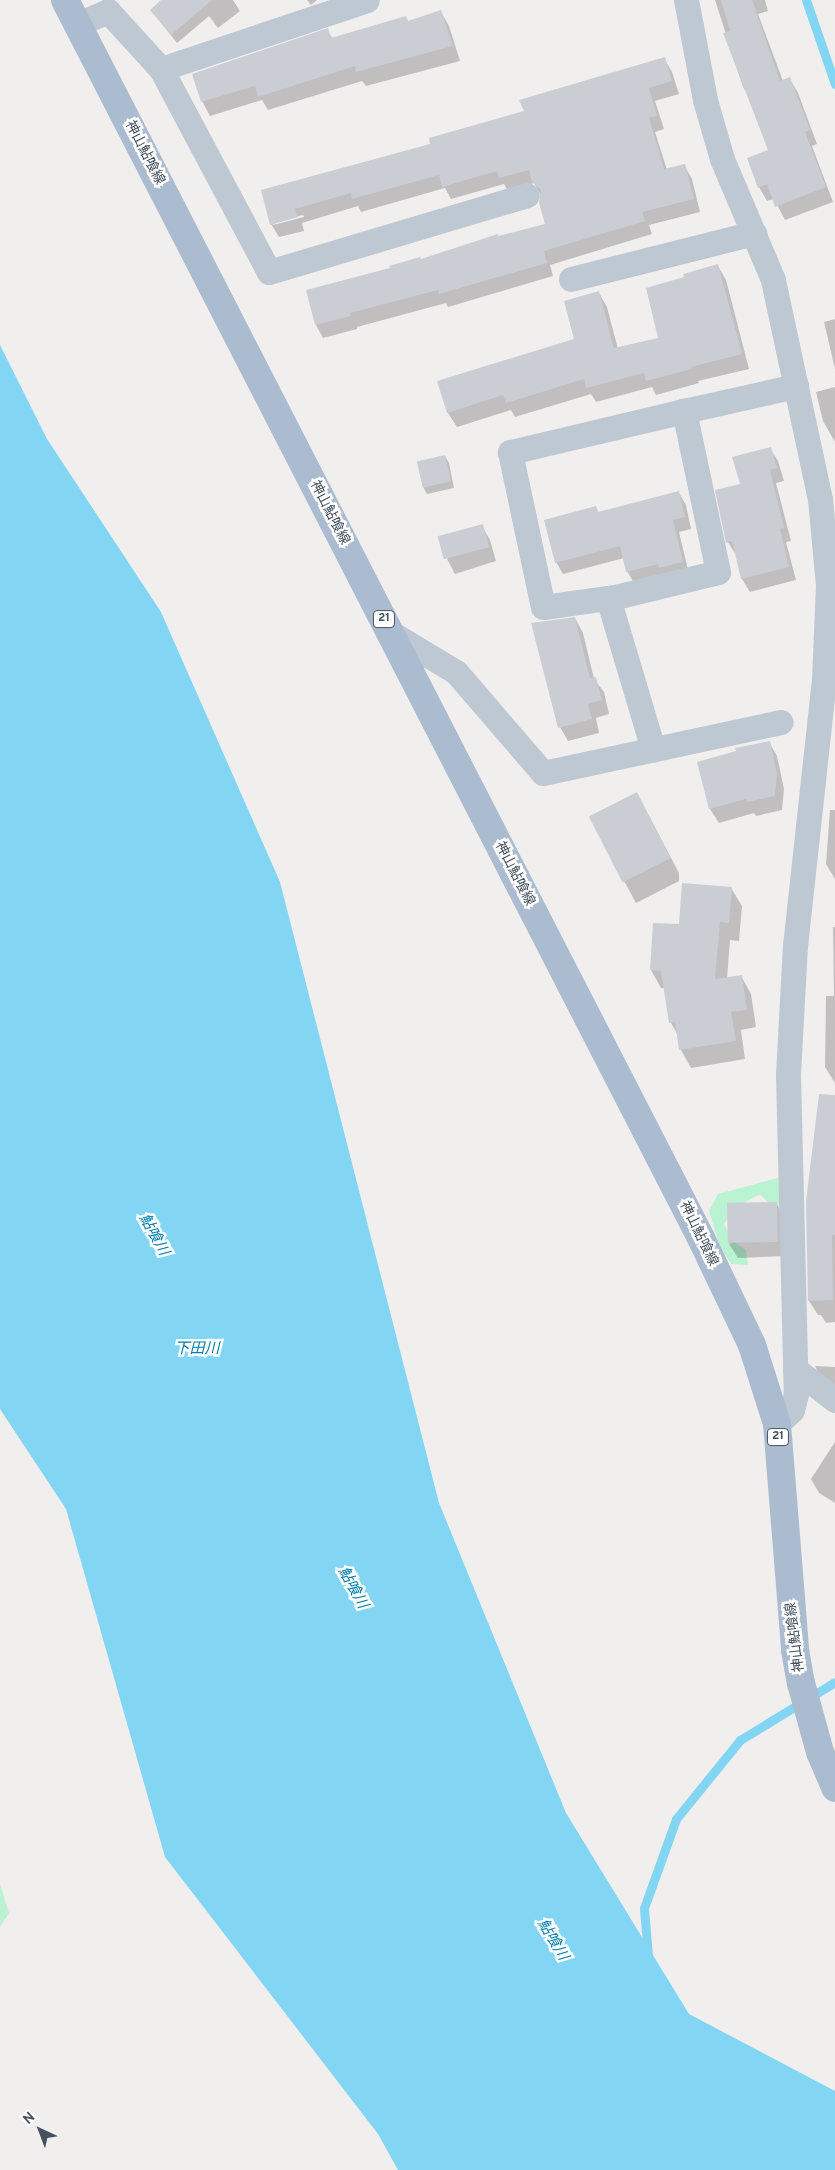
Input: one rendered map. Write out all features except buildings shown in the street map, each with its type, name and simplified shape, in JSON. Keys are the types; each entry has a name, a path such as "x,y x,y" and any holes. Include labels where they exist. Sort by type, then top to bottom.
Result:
{"main road":[{"name":"神山鮎喰線","path":"66,0 701,1238 752,1345 777,1424 795,1650 809,1717 820,1752 835,1788"}],"street":[{"path":"161,69 367,0"},
{"path":"686,0 705,100 722,159 774,280 820,499 828,585 824,679 795,945 789,1066 796,1394 792,1410 777,1424"},
{"path":"78,24 106,6 161,69 268,272 527,195"},
{"path":"570,279 754,233"},
{"path":"684,411 718,572 608,598 543,607 510,452 684,411 796,386"},
{"path":"608,598 653,749"},
{"path":"391,633 456,672 543,773 781,722"},
{"path":"795,1369 835,1400"}],"green space":[{"path":"778,1178 781,1204 775,1210 760,1194 735,1208 724,1224 733,1241 746,1250 748,1265 731,1264 720,1247 709,1211 718,1194"},
{"path":"0,1884 9,1913 0,1927"}],"water":[{"name":"下田川","path":"0,345 47,439 161,612 280,882 439,1503 566,1813 689,2014 835,2091 835,2170 398,2170 378,2134 165,1857 66,1509 0,1409"}],"waterway":[{"path":"806,0 835,84"},
{"path":"648,1956 644,1908 676,1819 740,1740 835,1682"}],"water label":[{"name":"鮎喰川","path":"153,1235"},
{"name":"鮎喰川","path":"352,1588"},
{"name":"鮎喰川","path":"552,1940"}]}
